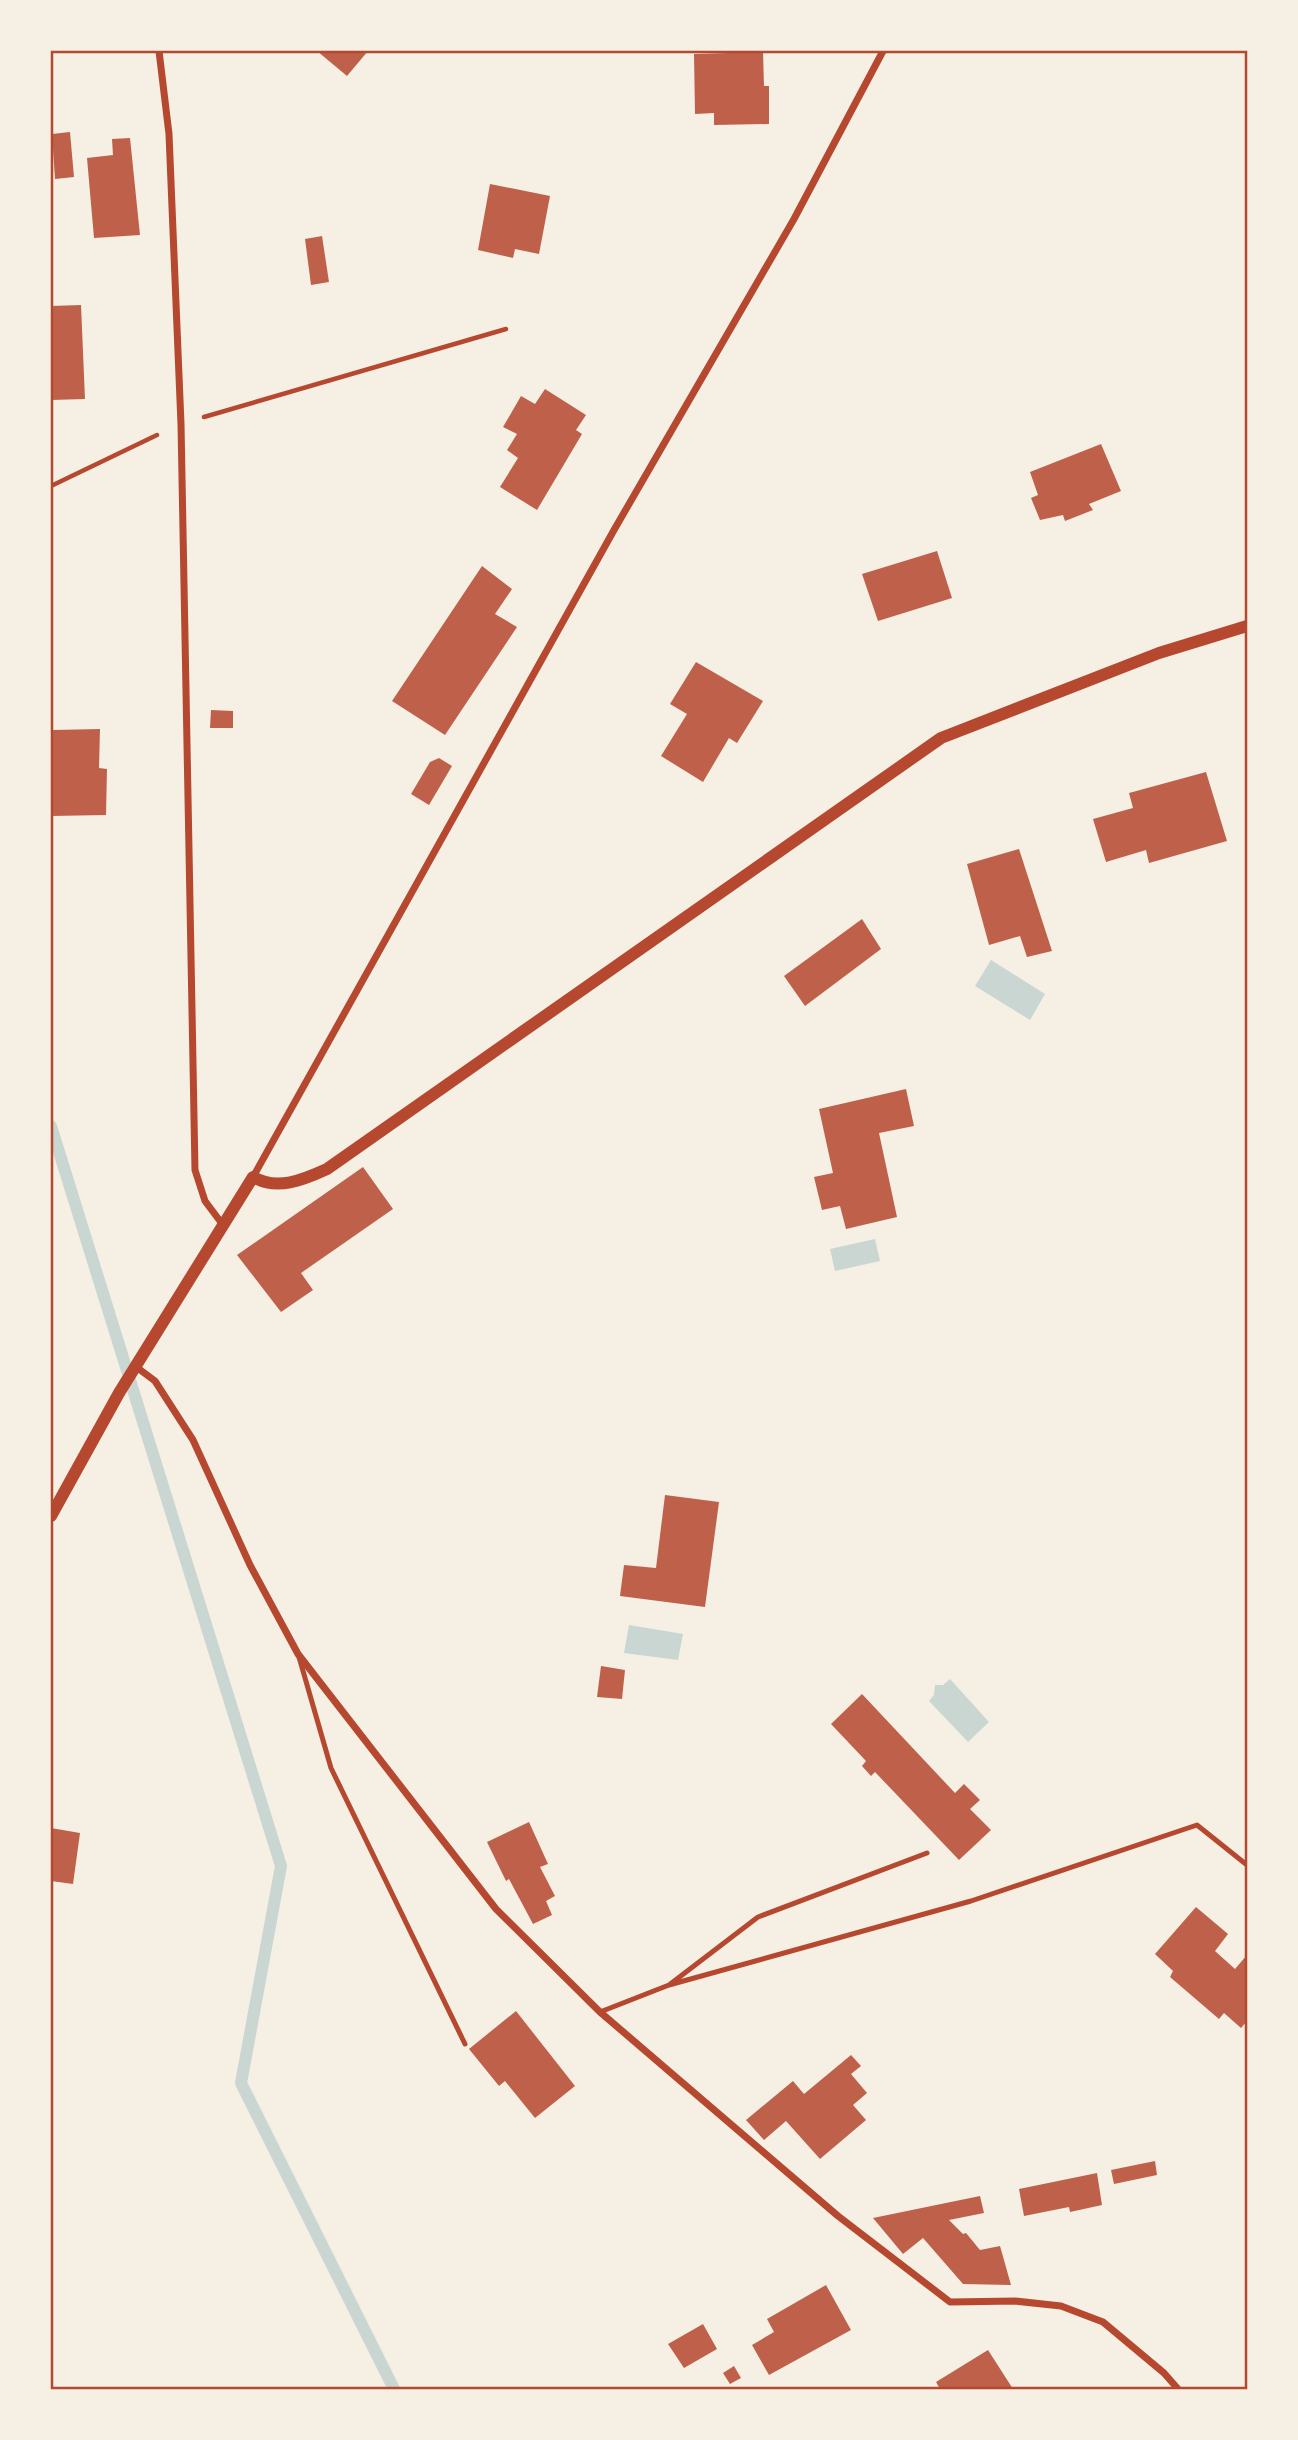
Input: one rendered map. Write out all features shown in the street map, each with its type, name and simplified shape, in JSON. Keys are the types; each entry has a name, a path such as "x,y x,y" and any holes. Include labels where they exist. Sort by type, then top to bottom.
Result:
{"street":[{"path":"159,51 169,134 181,424 195,1170 205,1201 223,1225"},
{"path":"51,1516 118,1393 253,1177 614,530 794,219 883,51"},
{"path":"253,1177 265,1184 287,1183 307,1178 337,1163 941,738 1159,653 1247,626"},
{"path":"135,1366 155,1381 193,1440 250,1565 298,1654 496,1909 600,2012 838,2216 950,2302 1015,2301 1050,2305 1093,2318 1103,2322 1164,2373 1178,2389"}],"lane":[{"path":"298,1654 331,1768 464,2044"},
{"path":"600,2012 669,1985 971,1901 1197,1825 1247,1865"},
{"path":"669,1985 758,1917 927,1853"}],"path":[{"path":"51,486 181,424 506,329"}],"shaded area":[{"path":"991,960 1045,994 1030,1020 975,986"},
{"path":"875,1239 880,1261 835,1271 830,1249"},
{"path":"629,1625 683,1634 678,1660 624,1653"},
{"path":"950,1679 989,1722 968,1742 929,1701 934,1695 935,1685 943,1685"}],"building":[{"path":"317,51 368,51 347,76"},
{"path":"763,52 764,86 769,86 769,124 714,125 714,113 695,114 694,54"},
{"path":"70,132 74,177 55,179 52,134"},
{"path":"130,138 140,235 94,238 87,158 113,155 112,139"},
{"path":"490,184 550,196 539,254 515,249 513,258 478,250"},
{"path":"322,236 329,282 311,285 305,239"},
{"path":"81,305 85,399 51,400 51,306"},
{"path":"545,389 586,415 576,430 582,434 537,510 500,487 518,458 507,450 517,434 503,427 521,396 535,404"},
{"path":"1101,444 1121,491 1089,504 1093,510 1065,521 1063,515 1040,520 1031,498 1038,495 1030,472"},
{"path":"937,551 952,598 878,621 862,574"},
{"path":"482,566 512,589 495,614 517,627 445,735 392,701"},
{"path":"696,662 763,701 737,743 729,738 703,782 661,756 687,714 670,704"},
{"path":"211,710 233,711 233,728 210,728"},
{"path":"100,729 99,768 107,769 106,815 51,816 53,730"},
{"path":"439,758 452,766 429,805 411,794 430,762"},
{"path":"1206,772 1227,841 1149,863 1146,850 1106,862 1093,819 1133,808 1129,793"},
{"path":"1019,849 1052,951 1027,957 1020,936 989,945 967,864"},
{"path":"862,919 881,949 805,1006 784,976"},
{"path":"906,1089 914,1126 879,1133 897,1217 846,1229 840,1206 822,1210 814,1177 833,1173 819,1109"},
{"path":"363,1167 393,1209 301,1273 313,1290 281,1312 237,1255"},
{"path":"665,1495 719,1502 705,1607 620,1596 624,1565 656,1568"},
{"path":"601,1666 625,1670 622,1699 597,1697"},
{"path":"862,1694 955,1793 964,1784 980,1800 970,1809 991,1830 959,1860 875,1772 871,1776 862,1766 866,1761 831,1724"},
{"path":"529,1822 548,1864 540,1867 555,1896 546,1901 552,1915 533,1924 509,1879 506,1881 487,1842"},
{"path":"51,1828 80,1833 73,1884 51,1881"},
{"path":"1196,1907 1228,1934 1215,1951 1235,1969 1247,1955 1247,2021 1241,2028 1224,2013 1219,2019 1170,1977 1173,1971 1155,1954"},
{"path":"516,2011 575,2086 535,2118 505,2081 499,2086 469,2049"},
{"path":"851,2055 861,2066 851,2074 867,2093 853,2105 866,2120 820,2159 786,2121 764,2140 746,2120 793,2081 804,2094"},
{"path":"1155,2161 1157,2175 1114,2184 1111,2170"},
{"path":"1097,2173 1102,2205 1070,2212 1069,2207 1024,2216 1019,2189"},
{"path":"980,2196 984,2213 949,2220 963,2234 966,2233 980,2250 1000,2246 1011,2285 963,2284 923,2238 903,2254 873,2218"},
{"path":"826,2285 851,2330 769,2375 752,2345 774,2332 767,2319"},
{"path":"703,2324 717,2349 684,2368 668,2344"},
{"path":"988,2350 1013,2389 940,2389 936,2382"},
{"path":"734,2366 741,2378 730,2384 723,2373"}],"waterway":[{"path":"51,1126 281,1866 241,2083 394,2389"}]}
